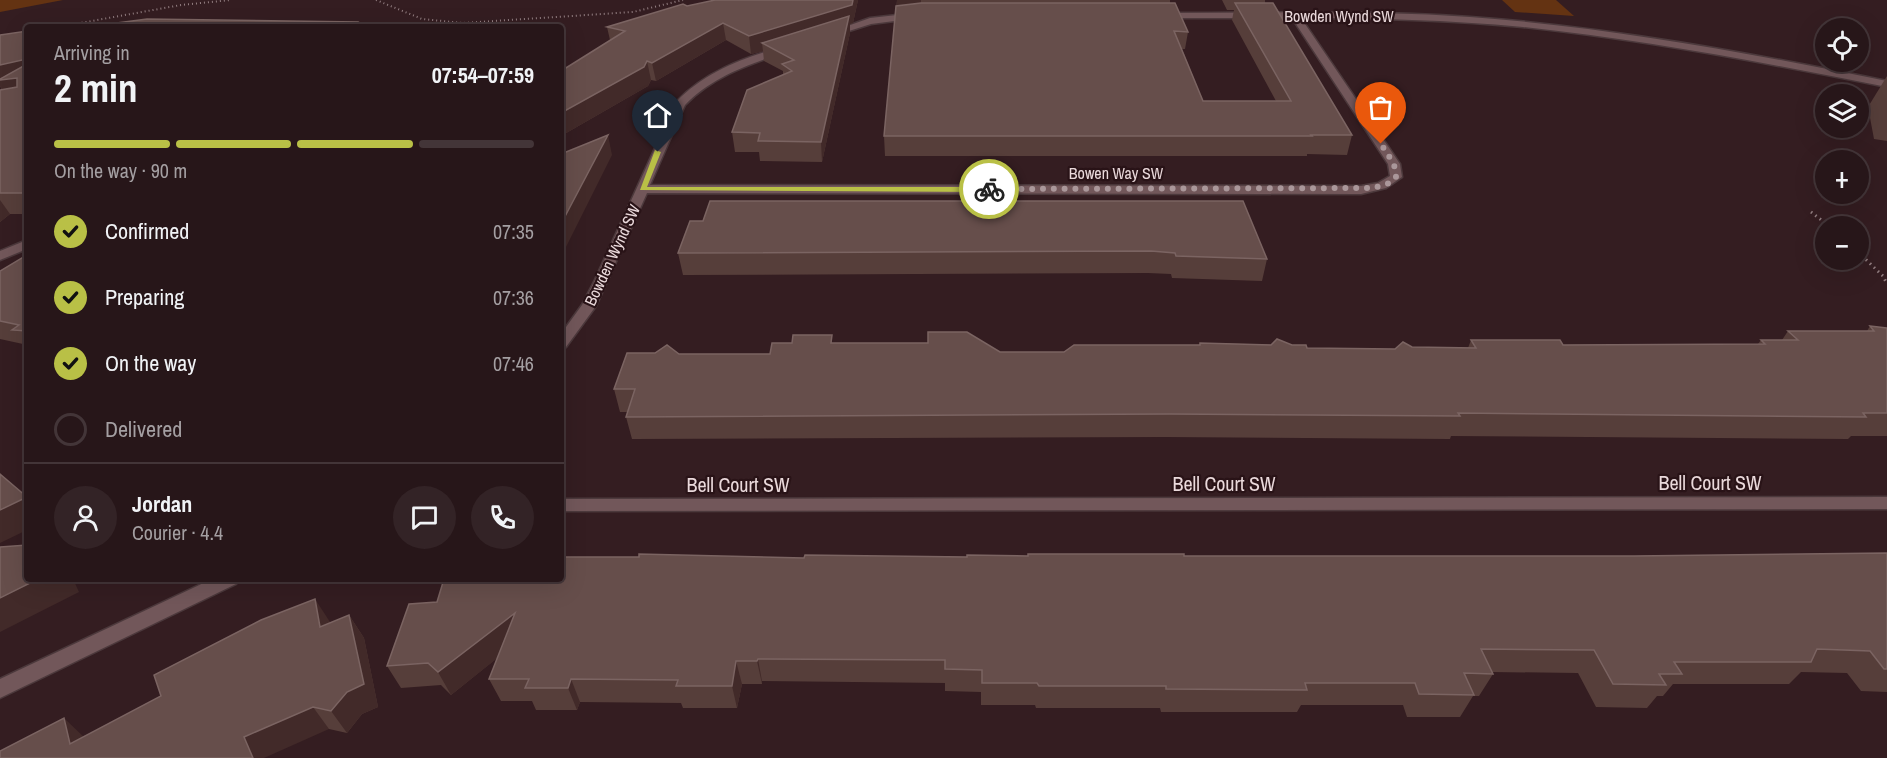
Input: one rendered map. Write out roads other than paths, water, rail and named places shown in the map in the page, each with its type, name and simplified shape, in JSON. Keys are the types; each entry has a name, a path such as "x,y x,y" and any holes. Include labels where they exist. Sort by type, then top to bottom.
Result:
{"street":[{"path":"815,39 870,21 921,15"},
{"name":"Bowden Wynd SW","path":"1154,16 1425,18 1556,28 1708,50 1887,84"},
{"name":"Bowen Way SW","path":"642,189 1361,190 1390,183 1396,177 1394,164 1295,16"},
{"name":"Bowden Wynd SW","path":"564,340 589,306 673,115 688,94 717,73 794,46"},
{"path":"0,256 24,245"},
{"name":"Bell Court SW","path":"564,505 1887,503"},
{"path":"0,689 224,582"}]}
